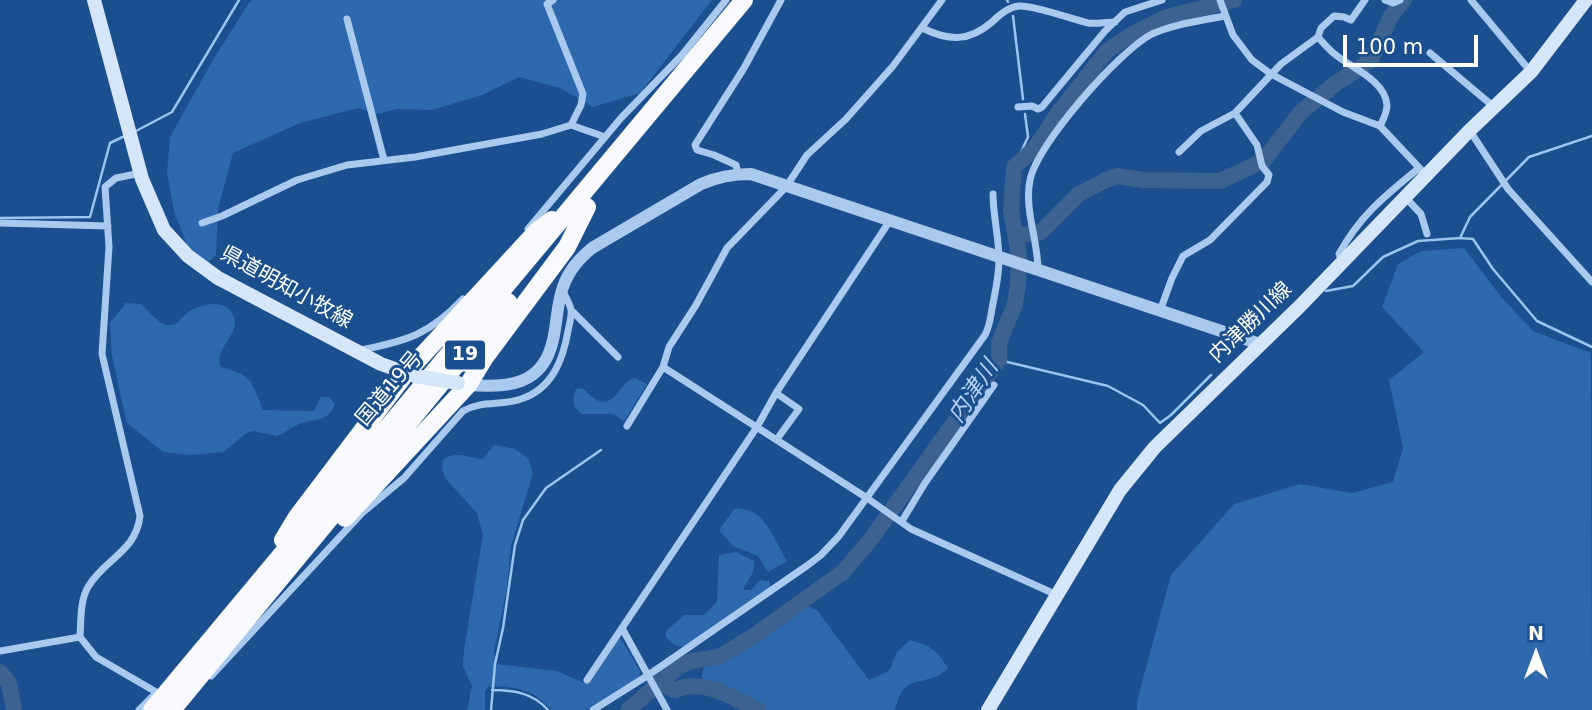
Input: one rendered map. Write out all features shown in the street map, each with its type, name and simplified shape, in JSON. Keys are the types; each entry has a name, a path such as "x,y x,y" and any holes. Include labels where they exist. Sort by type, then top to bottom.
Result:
{"highway":[{"name":"国道19号","path":"581,205 715,25 744,0"},
{"name":"国道19号","path":"170,705 581,205 758,0"},
{"path":"264,588 297,517 411,374 537,231 581,205"},
{"path":"264,588 327,537 463,384 567,247 581,205"}],"main road":[{"name":"県道明知小牧線","path":"94,0 141,173 164,230 188,256 218,278 380,364 411,374 463,384"},
{"name":"内津勝川線","path":"988,710 1136,467 1342,262 1405,197 1423,171 1531,72 1586,0"}],"street":[{"path":"553,0 547,4 583,94 581,105 571,125"},
{"path":"356,351 417,336 439,322 548,207 605,137 682,55 715,25 726,0"},
{"path":"738,174 736,165 697,150 695,145 744,68 781,0"},
{"path":"627,426 663,367 670,348 727,248 786,187 807,155 846,119 894,66 942,0"},
{"path":"1018,107 1042,107 1125,12 1162,0"},
{"path":"1220,0 1224,16 1241,48 1272,74 1343,112 1380,126 1423,171 1374,205 1351,231 1339,254 1342,262"},
{"path":"1179,152 1201,131 1235,113 1281,64 1318,37 1321,28 1334,16 1351,20 1365,0"},
{"path":"1385,0 1393,3 1399,0"},
{"path":"1471,0 1531,72"},
{"path":"922,28 937,36 955,39 970,37 1002,12 1019,6 1090,23 1115,22"},
{"path":"1038,270 1029,194 1034,167 1055,135 1102,76 1130,48 1167,28 1224,16"},
{"path":"347,19 384,160"},
{"path":"1318,37 1333,53 1376,85 1387,103 1380,126"},
{"path":"1430,53 1494,107"},
{"path":"1160,311 1183,256 1210,240 1267,182 1269,175 1262,166 1258,145 1235,113"},
{"path":"202,223 298,180 347,165 542,134 571,125 605,137"},
{"path":"1470,130 1508,189 1592,282"},
{"path":"141,173 116,178 105,187 108,226 102,354 140,516 139,530 134,540 86,589 80,637 96,657 170,705"},
{"path":"463,384 492,387 516,384 531,376 545,362 553,343 562,289 577,261 592,248 701,184 717,177 738,174 751,174 888,222 1260,344"},
{"path":"593,710 647,676 821,555 839,536 991,323 999,258 993,194"},
{"path":"1405,197 1421,215 1427,233"},
{"path":"587,680 757,426 888,222"},
{"path":"0,223 108,226"},
{"path":"562,289 572,311 618,357"},
{"path":"139,710 170,705 193,695 362,513 404,478 463,411 475,404 520,400 545,384 555,373 564,353 572,311"},
{"path":"663,367 911,529 1057,595"},
{"path":"902,521 925,483 995,385"},
{"path":"776,393 799,410 776,439"},
{"path":"622,628 666,710"},
{"path":"0,650 80,637"}],"shaded area":[{"path":"251,0 712,0 640,93 593,107 560,88 519,77 482,95 432,110 397,109 377,114 358,108 300,123 233,153 218,209 216,255 206,264 193,261 174,211 167,173 170,137 214,58"},
{"path":"1464,248 1502,298 1533,331 1591,353 1592,710 1137,710 1137,701 1171,575 1234,504 1300,484 1352,493 1393,482 1403,448 1389,380 1424,352 1382,307 1398,264 1421,251"},
{"path":"126,303 141,304 158,321 167,325 176,323 188,312 199,307 217,304 228,308 235,320 232,334 221,353 221,367 239,373 250,381 263,410 314,411 321,397 329,397 335,404 332,410 324,417 297,425 277,436 253,431 245,434 224,452 190,455 163,452 127,423 112,356 110,323"},
{"path":"635,378 647,384 624,422 614,414 581,414 574,405 576,389 582,388 602,402 612,398"},
{"path":"494,445 515,449 528,458 533,473 511,546 507,588 494,651 496,664 557,671 584,683 591,680 616,641 621,639 640,671 639,678 586,710 551,710 531,693 523,690 488,687 485,691 485,710 467,710 472,686 463,666 464,650 483,535 477,513 445,478 442,469 443,460 452,455 483,459"},
{"path":"735,508 760,517 787,561 768,572 758,556 733,546 719,530"},
{"path":"736,552 754,561 752,573 743,590 751,590 760,580 769,581 771,588 690,644 674,644 666,637 666,631 684,615 704,615 717,602 719,555"},
{"path":"807,606 817,610 869,680 889,671 897,652 910,640 932,649 948,668 936,676 908,685 894,710 746,710 748,699 708,683 702,677 707,663 742,648 795,611"}],"waterway":[{"path":"136,131 172,112 239,0"},
{"name":"内津川","path":"628,710 678,667 691,661 719,657 755,635 843,572 871,539 999,360 999,343 1015,304 1018,284 1019,256 1011,210 1014,167 1035,148 1059,112 1107,51 1129,36 1167,17 1234,0"},
{"path":"1016,236 1041,232 1079,194 1117,176 1143,180 1220,181 1263,161 1301,112 1335,84 1371,60 1391,16 1404,0"},
{"path":"1013,16 1023,99"},
{"path":"1014,167 1028,137 1025,114"},
{"path":"0,218 90,217 110,143 127,135"},
{"path":"1326,291 1353,286 1383,257 1418,241 1460,238 1470,217 1529,157 1592,136"},
{"path":"1460,238 1473,239 1493,269 1537,321 1592,347"},
{"path":"999,360 1108,386 1143,405 1160,423 1211,375"},
{"path":"491,710 495,664 515,545 523,520 546,488 601,450"},
{"path":"0,672 9,683 14,710"},
{"path":"659,683 675,690 697,686 707,688 758,710"},
{"path":"492,690 523,694 548,710"}]}
